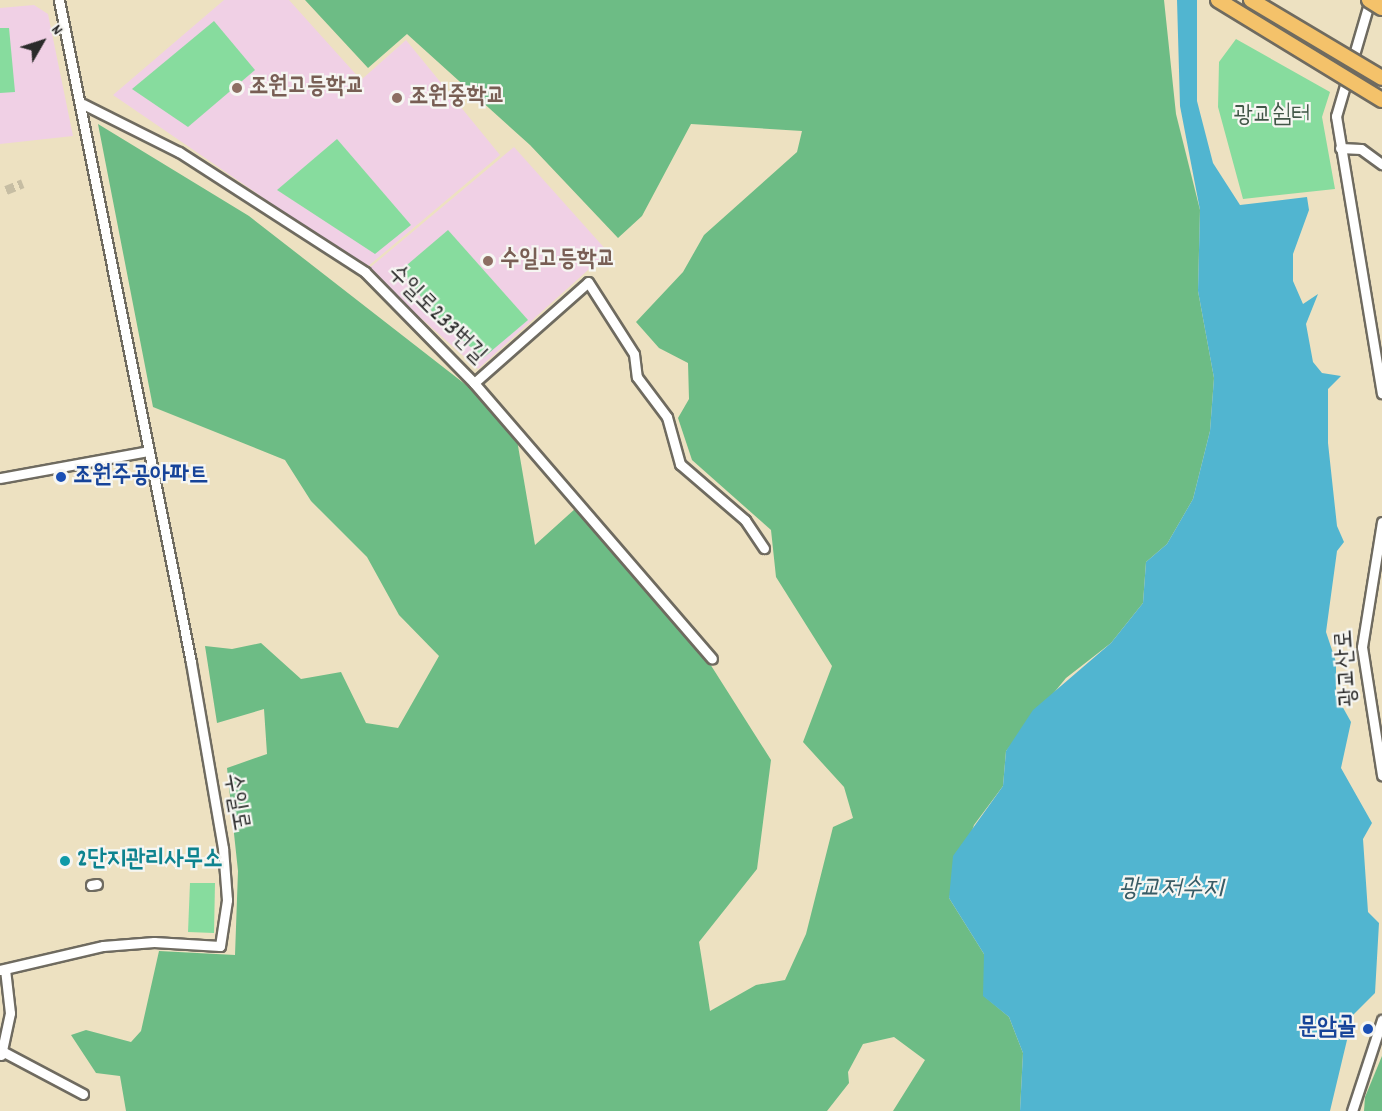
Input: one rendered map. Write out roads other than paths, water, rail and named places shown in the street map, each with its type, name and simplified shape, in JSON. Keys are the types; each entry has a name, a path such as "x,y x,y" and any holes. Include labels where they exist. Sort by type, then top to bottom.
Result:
{"highway":[{"path":"1218,0 1382,100"},
{"path":"1251,0 1382,78"},
{"path":"1369,0 1382,8"}],"street":[{"path":"0,478 148,451 82,104 59,0"},
{"path":"1369,0 1338,96 1340,148 1382,393"},
{"name":"수일로233번길","path":"82,104 179,152 366,272 474,383 588,282 634,354 637,377 667,417 680,464 745,520 764,548"},
{"path":"1340,148 1361,149 1382,164"},
{"path":"474,383 712,659"},
{"name":"수일로","path":"2,970 103,946 220,946 227,900 223,848 148,451"},
{"name":"광교산로","path":"1382,522 1362,647 1382,775"},
{"path":"2,970 10,1013 1,1053 83,1094"},
{"path":"1352,1111 1382,1020"}],"water":[{"name":"광교저수지","path":"1177,0 1197,0 1197,101 1213,163 1240,205 1307,197 1309,210 1293,254 1293,281 1303,304 1318,294 1306,324 1313,362 1322,373 1341,376 1328,389 1328,443 1337,526 1344,542 1337,551 1326,632 1336,662 1336,695 1351,722 1341,768 1372,823 1363,839 1368,912 1379,923 1375,993 1353,1015 1330,1111 1020,1111 1023,1053 1009,1017 983,996 984,954 949,898 953,856 1003,786 1006,751 1033,710 1111,643 1143,603 1146,562 1167,544 1193,499 1210,431 1214,378 1198,291 1200,210 1180,106"}],"tunnel":[{"path":"6,190 23,183"}],"place":[{"name":"조원고등학교","path":"237,88"},
{"name":"조원중학교","path":"397,98"},
{"name":"수일고등학교","path":"488,261"},
{"name":"조원주공아파트","path":"61,477"},
{"name":"2단지관리사무소","path":"65,861"},
{"name":"문암골","path":"1368,1029"}],"park label":[{"name":"광교쉼터","path":"1272,117"}]}
